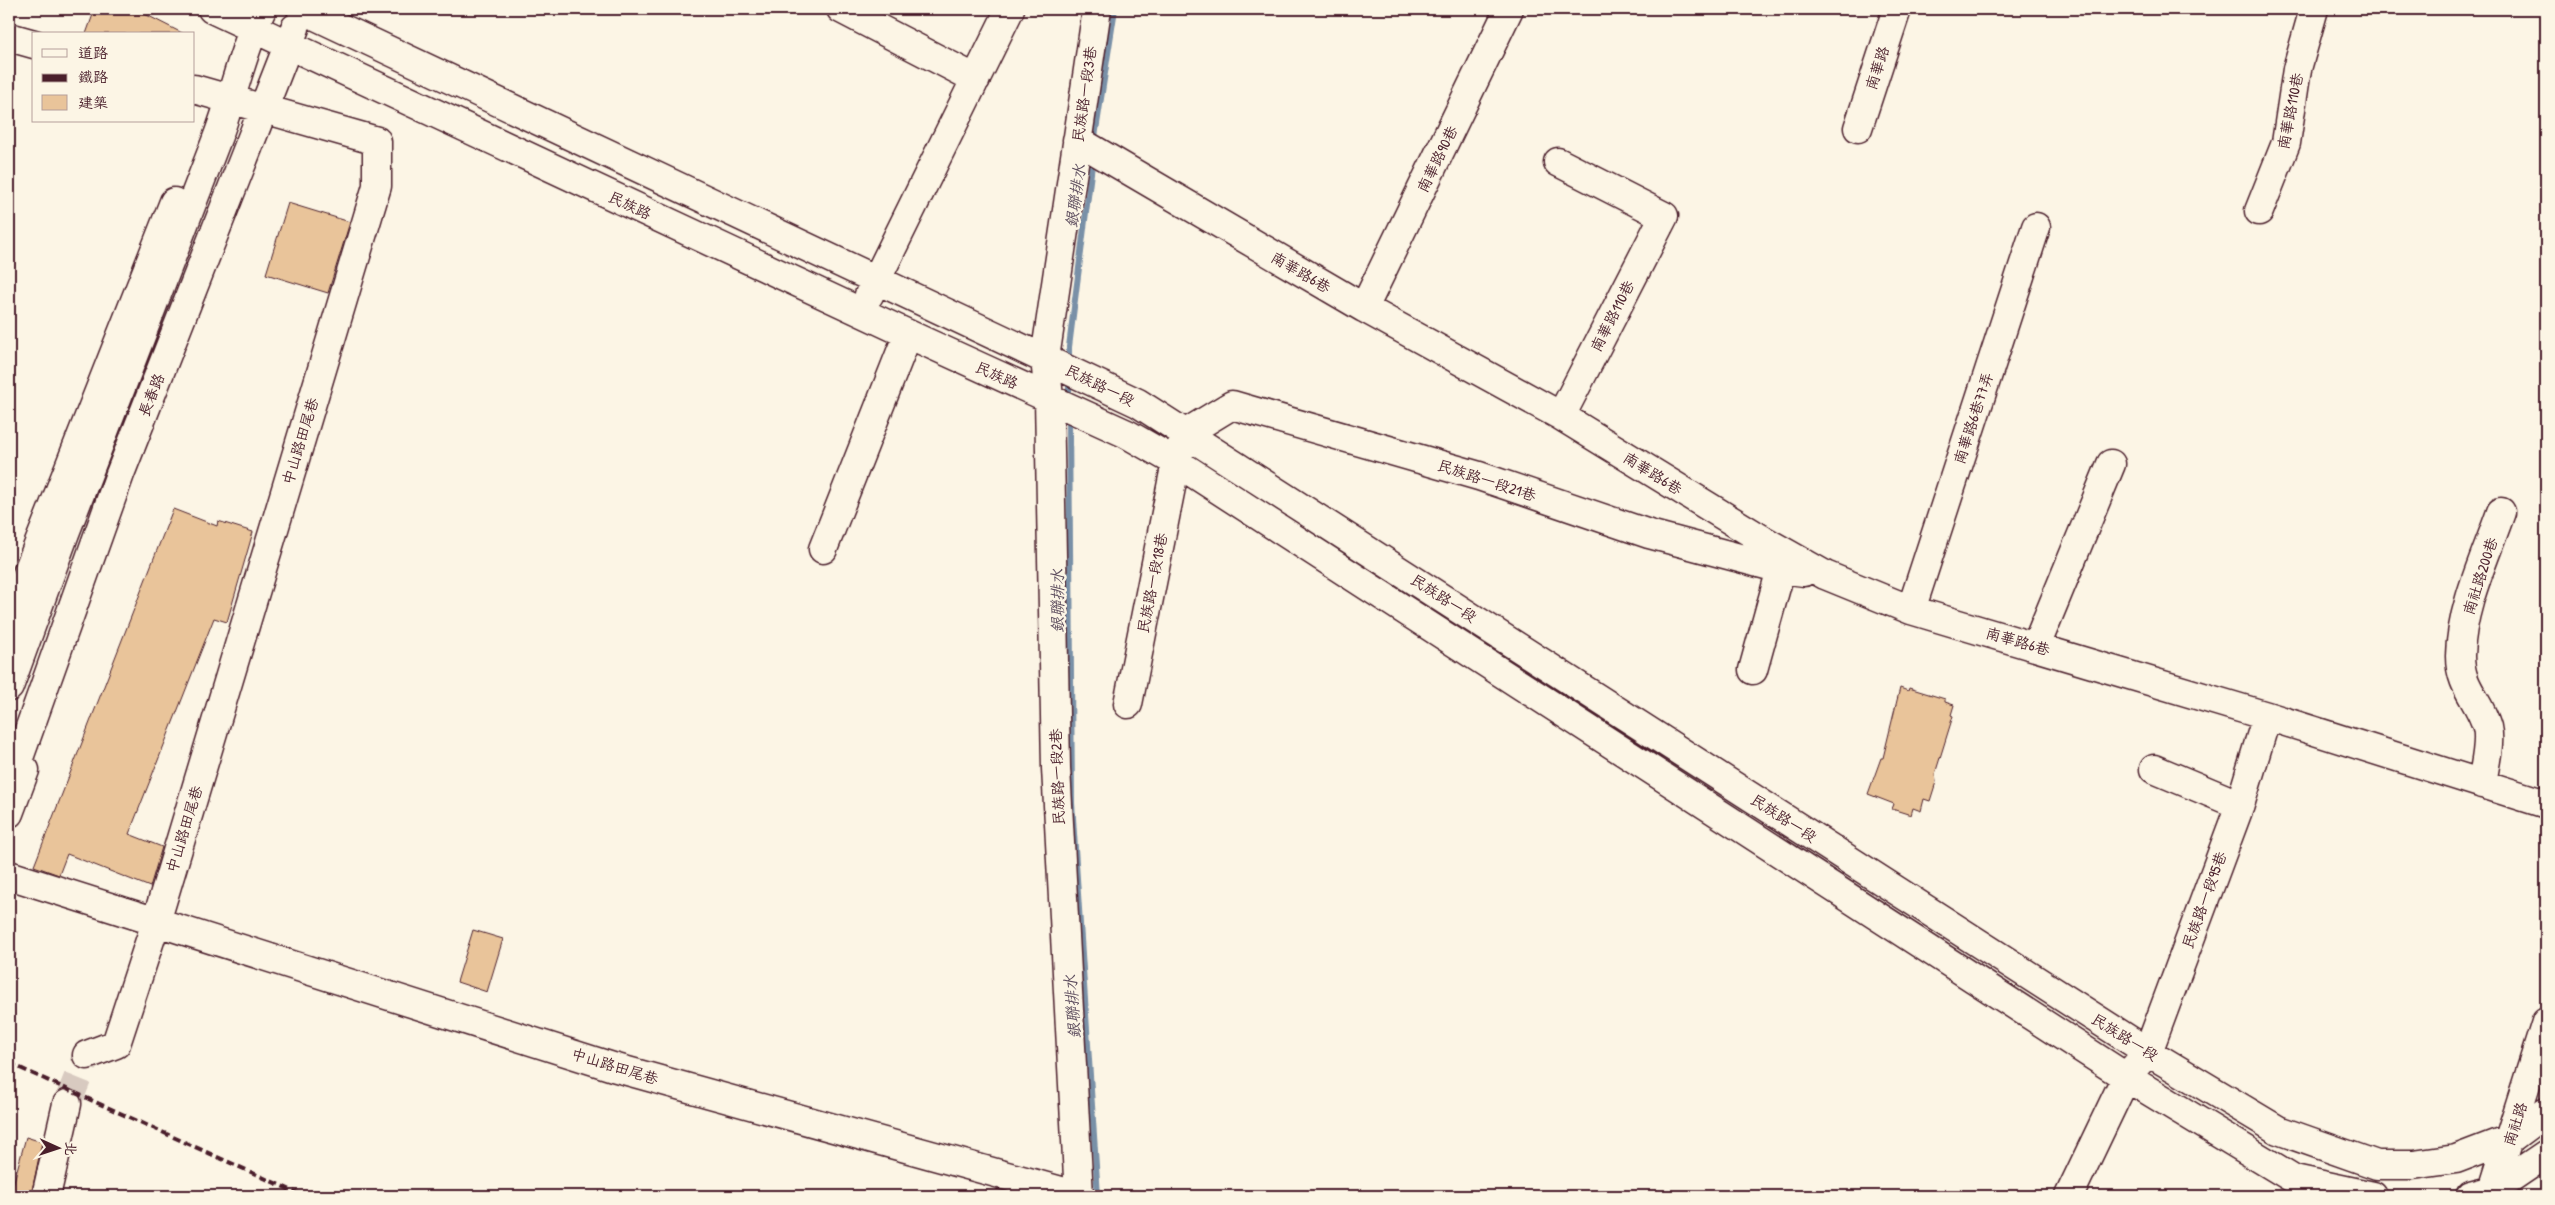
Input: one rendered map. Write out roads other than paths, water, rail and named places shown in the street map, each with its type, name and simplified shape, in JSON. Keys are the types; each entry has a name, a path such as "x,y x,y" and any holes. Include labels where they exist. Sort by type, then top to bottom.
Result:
{"street":[{"name":"民族路","path":"212,9 257,18 288,45 1062,404"},
{"name":"長春路","path":"9,786 120,474 303,9"},
{"path":"303,9 1060,365"},
{"path":"840,9 976,79"},
{"path":"861,312 1010,9"},
{"name":"民族路一段3巷","path":"1060,365 1088,147 1096,9"},
{"name":"南華路90巷","path":"1364,308 1509,9"},
{"name":"南華路","path":"1858,128 1897,9"},
{"name":"南華路110巷","path":"2259,211 2286,143 2297,69 2314,9"},
{"name":"長春路","path":"9,687 65,534 231,101 257,18"},
{"path":"9,37 32,43"},
{"name":"中山路田尾巷","path":"87,1055 116,1044 156,922 377,186 377,141 195,89"},
{"path":"9,619 172,206 231,101"},
{"name":"南華路6巷","path":"1088,147 1364,308 1561,416 1763,540 1825,575 1911,610 2267,716 2546,804"},
{"path":"9,813 224,237 246,155"},
{"name":"南華路110巷","path":"1558,162 1664,216 1561,416"},
{"name":"南華路6巷77弄","path":"1911,610 2036,227"},
{"path":"823,549 908,334"},
{"name":"民族路一段2巷","path":"1060,365 1062,404 1056,768 1079,1196"},
{"name":"民族路一段","path":"1060,365 1138,403 1186,433 2148,1052 2278,1130 2377,1165 2413,1165 2456,1159 2511,1138 2546,1112"},
{"name":"民族路一段","path":"1062,404 1127,434 1176,462 2126,1077 2294,1179 2373,1196"},
{"name":"民族路一段21巷","path":"1186,433 1232,405 1479,476 1649,534 1781,569 1825,575"},
{"path":"1176,462 1186,433"},
{"name":"民族路一段18巷","path":"1128,704 1176,462"},
{"path":"2036,646 2111,464"},
{"name":"南社路200巷","path":"2482,784 2488,733 2477,705 2464,684 2460,656 2466,614 2501,512"},
{"path":"1348,573 1366,548"},
{"path":"1753,670 1781,569"},
{"name":"民族路一段95巷","path":"2069,1196 2126,1077 2148,1052 2240,805 2267,716"},
{"path":"2154,769 2240,805"},
{"name":"中山路田尾巷","path":"9,875 613,1067 1079,1196"},
{"name":"南社路","path":"2484,1194 2511,1138 2546,1022"},
{"path":"46,1196 67,1104"},
{"path":"2484,1194 2546,1154"}],"waterway":[{"name":"銀聯排水","path":"1094,143 1115,9"},
{"name":"銀聯排水","path":"1069,363 1069,347 1093,157"},
{"name":"銀聯排水","path":"1069,378 1069,401"},
{"name":"銀聯排水","path":"1069,416 1072,803 1098,1196"}],"tunnel":[{"path":"67,1104 87,1055"}],"railway":[{"path":"9,1063 304,1196"}]}
